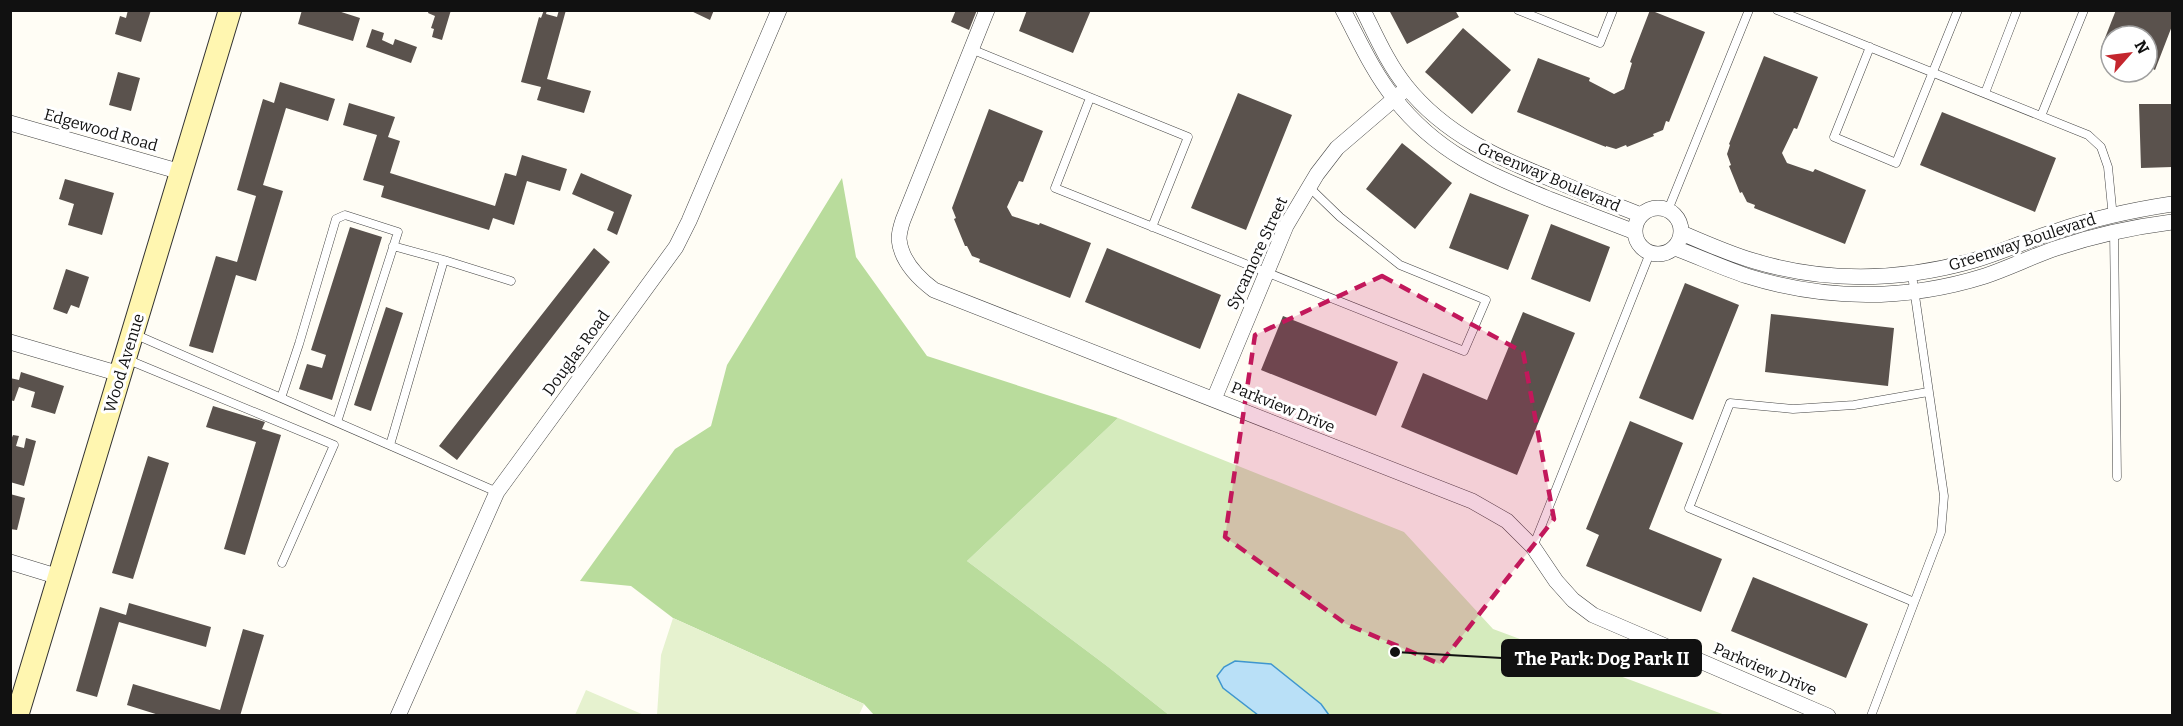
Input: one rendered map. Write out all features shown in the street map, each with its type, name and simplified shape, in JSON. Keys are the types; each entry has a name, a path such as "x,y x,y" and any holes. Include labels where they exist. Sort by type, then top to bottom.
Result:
{"main road":[{"name":"Wood Avenue","path":"17,716 230,10"}],"street":[{"name":"Douglas Road","path":"398,716 497,492 676,247 779,10"},
{"path":"971,50 987,10"},
{"name":"Greenway Boulevard","path":"1343,10 1380,79 1394,98 1433,140 1460,158 1496,177 1635,232"},
{"name":"Greenway Boulevard","path":"1363,10 1395,71 1407,88 1431,112 1473,144 1505,161 1641,215"},
{"name":"Parkview Drive","path":"971,50 903,220 899,239 904,257 918,278 934,290 1473,501 1507,521 1533,547 1556,581 1573,600 1593,615 1828,716"},
{"name":"Sycamore Street","path":"1214,399 1286,226 1309,187 1338,148 1407,88"},
{"name":"Edgewood Road","path":"10,123 181,172"},
{"name":"Greenway Boulevard","path":"1682,233 1754,261 1808,273 1852,278 1912,275 1976,260 2056,231 2112,214 2172,204"},
{"path":"1654,208 1668,210 1679,219 1682,233 1675,248 1661,255 1650,253 1640,246 1635,232 1636,226 1641,215 1654,208"},
{"name":"Greenway Boulevard","path":"1675,248 1747,276 1803,290 1850,296 1915,292 1986,276 2056,248 2114,231 2172,222"},
{"path":"10,342 123,366"},
{"path":"10,562 59,577"}],"lane":[{"path":"1518,10 1600,43 1613,10"},
{"path":"1668,210 1749,10"},
{"path":"1778,10 2088,135 2101,147 2108,167 2114,231 2117,477"},
{"path":"1870,47 1834,137 1896,163 1958,10"},
{"path":"1985,93 2017,10"},
{"path":"2041,116 2084,10"},
{"path":"971,50 1188,137 1152,227"},
{"path":"1090,98 1054,188 1464,351 1486,300 1400,265 1340,217 1309,187"},
{"path":"281,398 336,219 345,215 398,232 338,422"},
{"path":"393,246 511,281"},
{"path":"1533,547 1650,253"},
{"path":"390,445 444,260"},
{"path":"1871,716 1941,532 1944,496 1912,275"},
{"path":"132,333 497,492"},
{"path":"123,366 334,445 282,563"},
{"path":"1914,602 1689,508 1730,403 1793,409 1854,405 1928,392"}],"highlighted area":[{"path":"1382,276 1523,352 1554,519 1440,664 1346,624 1225,537 1255,335"}],"green space":[{"path":"842,178 856,257 927,356 1118,418 967,561 1169,715 874,715 864,704 673,618 631,586 580,581 675,449 711,426 727,365"},
{"path":"1118,418 1404,532 1493,629 1725,715 1329,715 1320,704 1253,712 1258,715 1169,715 967,561"},
{"path":"673,618 864,704 859,715 657,715 661,655"},
{"path":"586,690 644,715 575,715"}],"water":[{"path":"1235,661 1271,664 1321,704 1329,715 1258,715 1223,688 1217,676 1224,667"}],"building":[{"path":"128,10 151,10 141,42 115,34 120,16 126,18"},
{"path":"302,10 335,10 360,18 353,41 298,24"},
{"path":"429,10 451,10 442,40 432,37 434,29 431,28 435,16 428,13"},
{"path":"544,10 547,10 546,14 557,17 559,10 566,10 547,79 591,91 584,113 537,100 541,87 521,82 539,17 541,18"},
{"path":"689,10 714,10 710,20"},
{"path":"956,10 977,10 969,30 951,22"},
{"path":"1027,10 1091,10 1073,53 1019,31"},
{"path":"1389,10 1455,10 1459,17 1407,44"},
{"path":"1650,10 1705,32 1669,122 1666,121 1663,130 1627,147 1626,145 1616,149 1517,112 1538,58 1590,78 1589,81 1614,94 1624,89 1632,63 1630,62"},
{"path":"2116,10 2172,10 2172,26 2159,60 2159,24 2110,24"},
{"path":"1463,28 1511,70 1472,114 1425,72"},
{"path":"372,29 384,33 382,40 393,45 395,39 417,47 411,63 366,47"},
{"path":"1764,56 1818,77 1797,129 1794,128 1782,153 1787,163 1813,172 1815,169 1866,190 1845,244 1754,208 1755,205 1747,202 1742,192 1740,193 1729,166 1731,165 1727,154"},
{"path":"118,72 140,78 131,111 109,105"},
{"path":"280,82 335,99 328,121 286,108 263,185 283,191 256,281 236,275 213,353 189,346 216,256 237,262 256,196 237,190 263,99 274,103"},
{"path":"1238,93 1292,115 1246,230 1191,208"},
{"path":"349,103 395,117 388,137 400,141 390,173 495,206 505,173 516,176 522,155 567,169 560,191 527,181 514,225 493,218 489,230 381,197 384,186 363,180 377,135 343,125"},
{"path":"2139,104 2172,104 2172,167 2141,168"},
{"path":"989,109 1043,131 1023,182 1019,181 1007,207 1012,216 1039,225 1040,223 1091,243 1070,298 979,262 980,259 972,256 965,246 952,208"},
{"path":"1942,112 2056,158 2035,212 1920,165"},
{"path":"1402,143 1452,183 1415,229 1366,189"},
{"path":"581,173 632,195 617,235 607,230 614,212 572,194"},
{"path":"65,179 114,193 102,235 68,225 74,204 59,199"},
{"path":"1470,193 1529,215 1508,270 1449,248"},
{"path":"1551,224 1610,247 1590,302 1531,279"},
{"path":"350,227 382,237 332,400 299,389 307,364 322,368 326,355 311,350"},
{"path":"594,248 610,262 457,460 439,446"},
{"path":"1107,248 1221,295 1200,349 1085,302"},
{"path":"66,269 89,277 79,308 71,305 67,314 53,309"},
{"path":"1685,283 1739,305 1693,420 1639,398"},
{"path":"386,307 403,313 371,411 354,405"},
{"path":"1523,312 1575,333 1517,475 1401,427 1423,373 1487,400"},
{"path":"1771,314 1894,328 1888,386 1765,372"},
{"path":"1283,316 1398,362 1376,416 1261,370"},
{"path":"21,372 64,386 55,414 31,407 35,392 19,387 14,401 10,400 10,378 19,380"},
{"path":"213,406 265,422 262,429 281,435 245,555 224,549 256,442 206,427"},
{"path":"1630,421 1683,443 1649,529 1722,559 1701,612 1586,566 1599,535 1586,529"},
{"path":"13,435 19,436 16,446 24,448 26,438 36,441 24,486 10,482 10,442"},
{"path":"148,456 169,463 133,579 112,573"},
{"path":"10,494 25,498 17,530 10,529"},
{"path":"1753,577 1868,624 1846,678 1731,631"},
{"path":"129,603 211,627 206,647 119,622 97,697 76,691 100,607 126,615"},
{"path":"243,629 264,635 240,716 162,716 127,705 133,684 220,710"}],"place":[{"name":"The Park: Dog Park II","path":"1395,652"}]}
